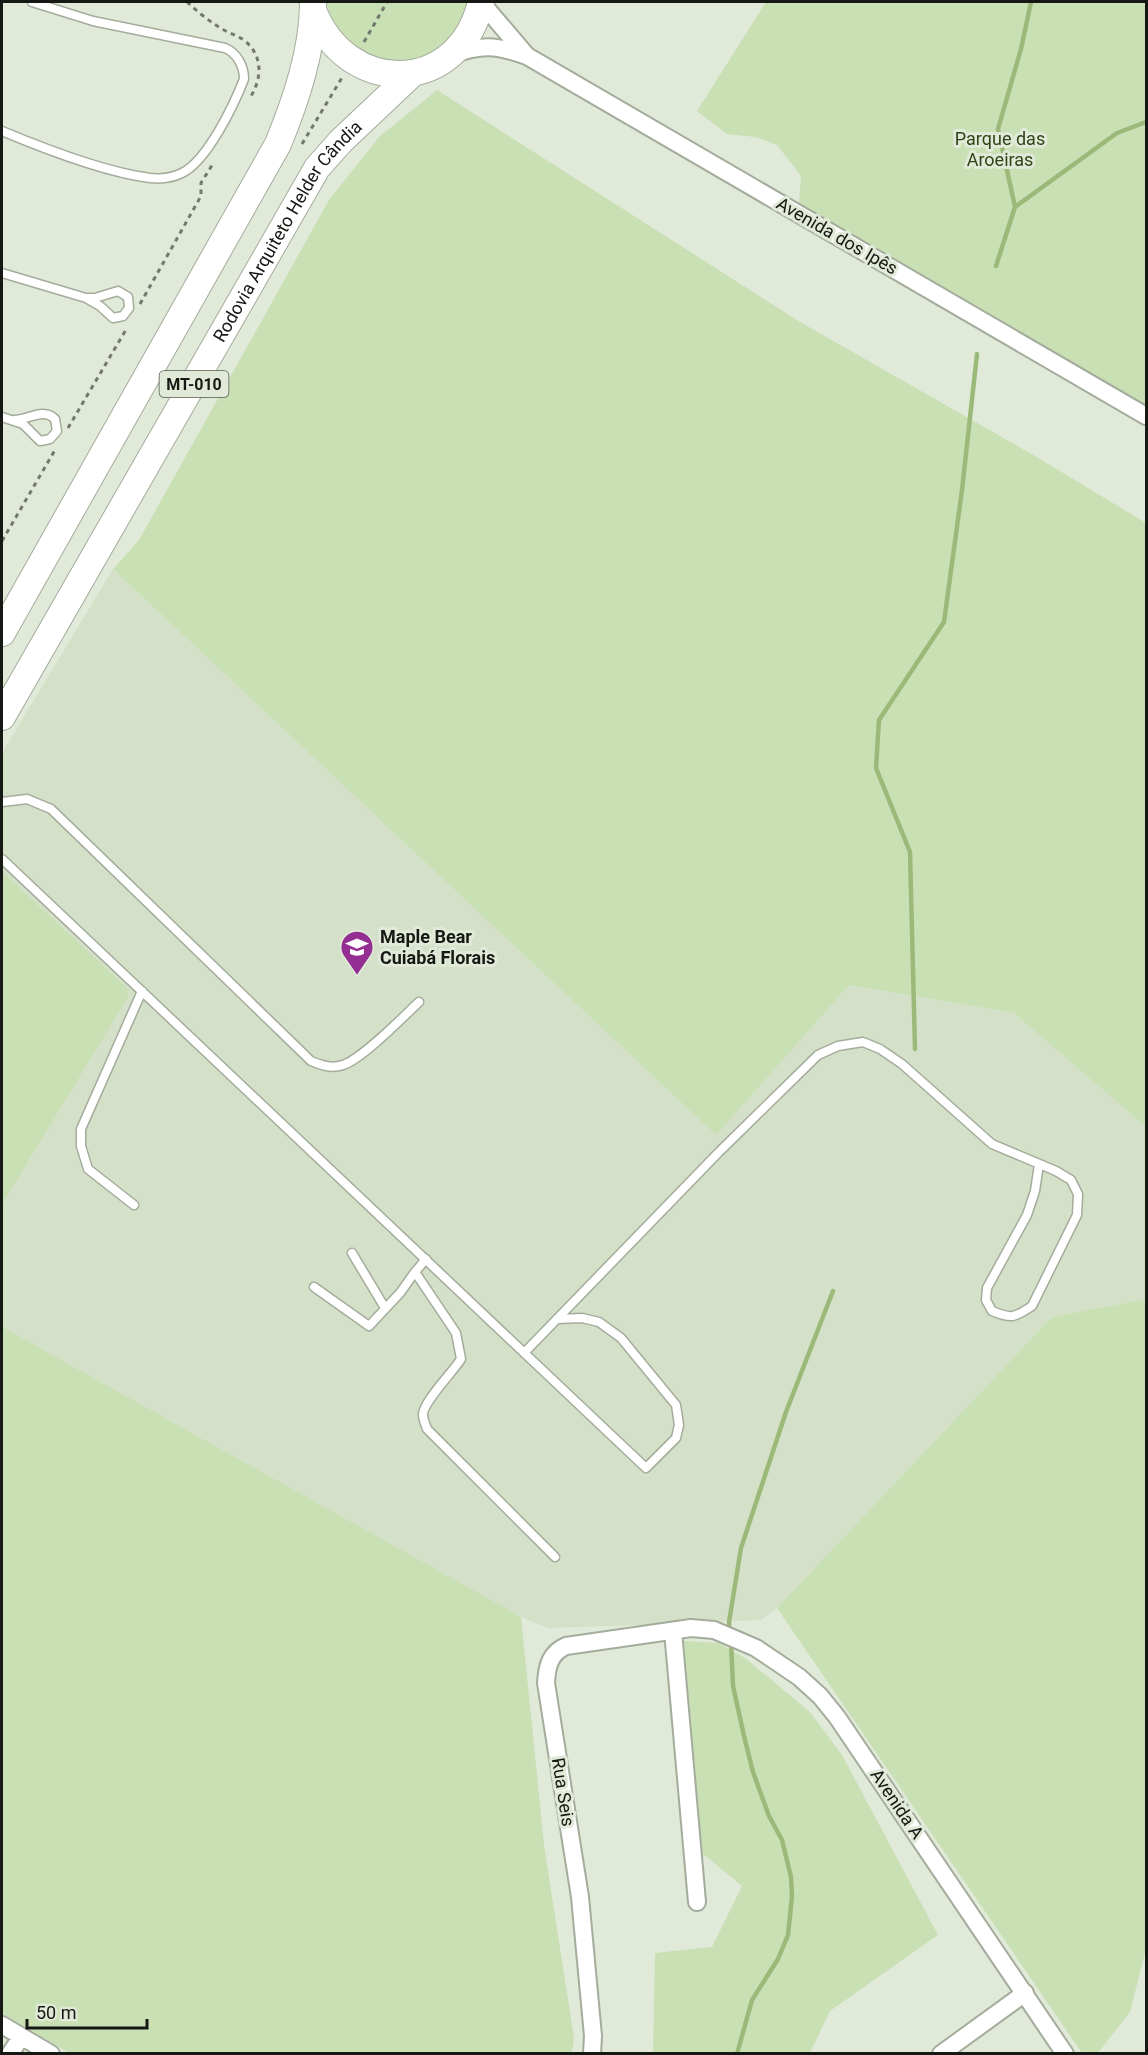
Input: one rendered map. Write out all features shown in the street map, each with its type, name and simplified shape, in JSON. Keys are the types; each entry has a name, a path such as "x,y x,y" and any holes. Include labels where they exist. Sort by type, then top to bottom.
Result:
{"main road":[{"name":"MT-010","path":"413,73 434,66 451,56 470,33 481,2"},
{"name":"MT-010","path":"2,633 278,144 299,90 310,4"},
{"path":"310,4 328,39 352,61 382,72 413,73"},
{"name":"Rodovia Arquiteto Helder Cândia","path":"2,717 317,168 340,141 413,73"}],"street":[{"name":"Avenida dos Ipês","path":"481,2 527,56"},
{"name":"Avenida dos Ipês","path":"451,56 472,48 488,46 505,48 527,56 1146,416"},
{"name":"Avenida A","path":"673,1630 691,1628 714,1630 735,1638 780,1663 820,1696 870,1765 1065,2054"},
{"path":"673,1630 697,1902"},
{"name":"Rua Seis","path":"592,2054 593,2036 580,1897 546,1683 548,1667 553,1656 566,1646 673,1630"},
{"path":"941,2054 1025,1993"},
{"path":"2,2025 51,2054"},
{"path":"10,2054 21,2037"}],"lane":[{"path":"2,131 59,153 109,168 150,178 169,177 184,172 206,150 223,124 244,79 244,71 238,60 231,51 225,48 93,21 32,2"},
{"path":"2,273 86,298 100,306 113,318 123,316 129,308 128,297 118,291 95,298 86,298"},
{"path":"2,417 23,424 40,441 50,439 57,431 55,419 46,413 23,420 14,420"},
{"path":"2,802 27,799 51,809 311,1061 328,1067 344,1065 372,1046 419,1002"},
{"path":"2,859 645,1468 676,1438 680,1425 676,1405 621,1338 599,1322 582,1318 557,1319"},
{"path":"134,1205 88,1169 81,1146 81,1129 141,991"},
{"path":"524,1353 719,1152 818,1055 837,1046 863,1042 880,1049 902,1064 992,1144 1039,1164 1071,1180 1078,1194 1077,1215 1032,1306 1008,1318 992,1311 986,1300 987,1288 1027,1215 1035,1191 1039,1164"},
{"path":"352,1253 385,1308"},
{"path":"314,1287 369,1326 400,1293 426,1259"},
{"path":"415,1272 456,1333 461,1359 427,1402 422,1413 427,1429 555,1557"}],"path":[{"path":"187,2 217,26 244,40 252,49 259,64 260,75 251,97"},
{"path":"135,314 201,196 201,183 217,156"},
{"path":"63,436 129,324"},
{"path":"2,541 57,446"}],"shaded area":[{"path":"113,569 715,1134 849,985 1014,1013 1146,1127 1146,1299 1052,1317 777,1608 761,1620 639,1625 548,1628 521,1617 2,1341 2,753"}],"green space":[{"path":"326,2 470,2 462,26 433,55 398,64 366,56 341,35 330,16"},
{"name":"Parque das Aroeiras","path":"766,2 1146,2 1146,405 799,203 801,176 777,145 755,137 727,134 697,111"},
{"path":"437,90 800,322 1035,456 1146,523 1146,1127 1014,1013 849,985 716,1135 113,569 139,540 329,200 379,137"},
{"path":"2,872 127,988 128,997 2,1204"},
{"path":"1146,1299 1146,1949 1130,2012 1098,2053 1082,2053 777,1608 1052,1317"},
{"path":"2,1327 521,1617 544,1845 574,2038 572,2053 69,2053 2,2013"},
{"path":"684,1641 718,1643 745,1658 810,1712 842,1755 938,1935 830,2011 810,2053 653,2053 655,1953 712,1947 742,1886 702,1853"}],"waterway":[{"path":"996,266 1015,207 998,129 1021,49 1031,2"},
{"path":"1015,207 1117,133 1146,122"},
{"path":"915,1049 910,852 876,768 879,720 944,622 977,354"},
{"path":"730,1634 729,1622 741,1548 786,1412 833,1291"},
{"path":"731,1642 733,1686 744,1736 753,1772 769,1816 782,1840 791,1877 792,1896 788,1935 778,1959 752,2000 737,2054"}],"place":[{"name":"Maple Bear Cuiabá Florais","path":"357,976"}]}
